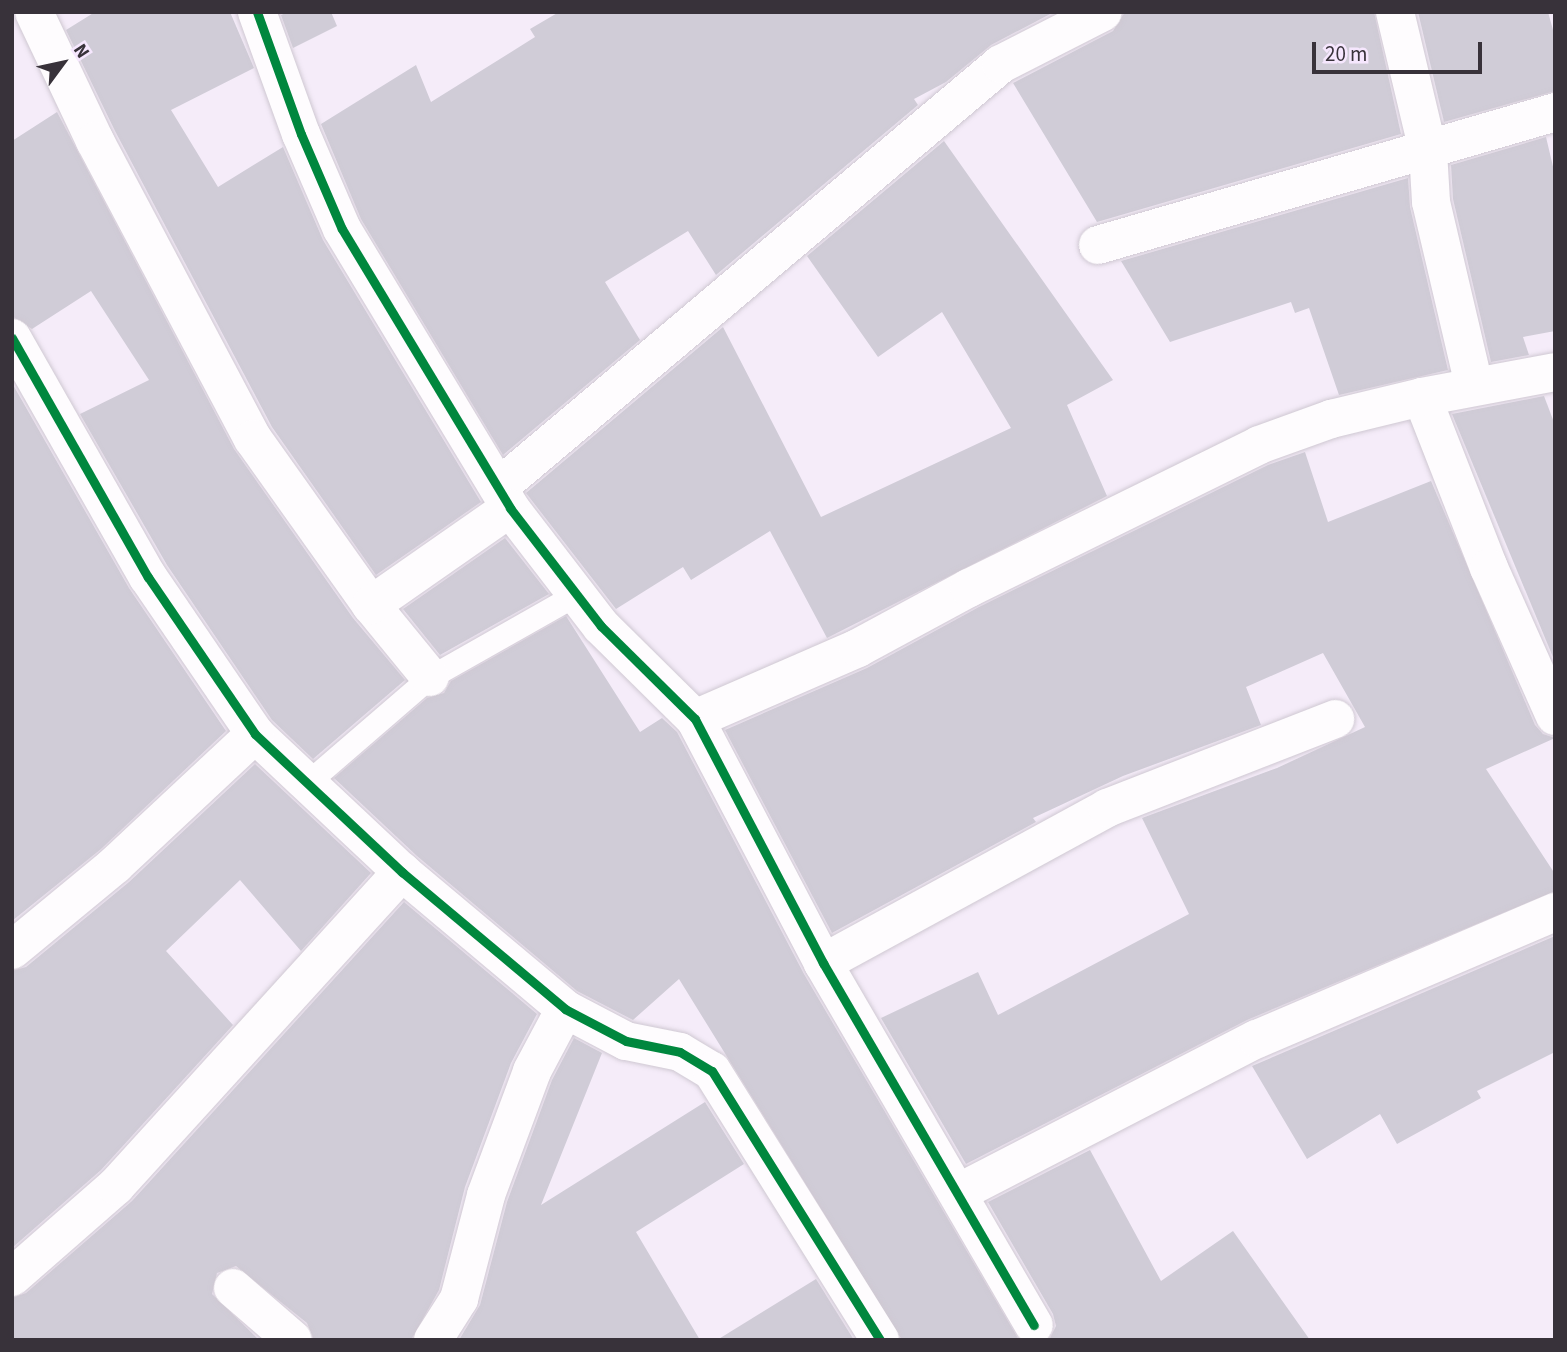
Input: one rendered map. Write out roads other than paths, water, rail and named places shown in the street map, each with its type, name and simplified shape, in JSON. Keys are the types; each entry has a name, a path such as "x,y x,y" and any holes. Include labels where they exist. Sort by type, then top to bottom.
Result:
{"street":[{"path":"34,12 94,141 253,439 371,605 430,677"},
{"path":"257,12 301,134 342,229 504,498 601,626 695,719 823,963 1034,1325"},
{"path":"371,605 504,498 1000,64 1103,12"},
{"path":"1395,12 1428,151 1431,202 1474,386"},
{"path":"1098,245 1555,112"},
{"path":"12,338 148,577 255,734 402,872 565,1009 626,1041 680,1052 712,1071 880,1340"},
{"path":"695,719 858,648 969,588 1259,445 1331,419 1474,386 1555,372"},
{"path":"1422,397 1489,568 1555,716"},
{"path":"823,963 1107,808 1335,719"},
{"path":"12,950 115,865 255,734"},
{"path":"12,1277 116,1186 402,872"},
{"path":"958,1193 1257,1039 1555,912"},
{"path":"433,1340 458,1299 486,1195 532,1071 565,1009"},
{"path":"233,1288 293,1340"}],"lane":[{"path":"307,783 430,677 577,594"}]}
